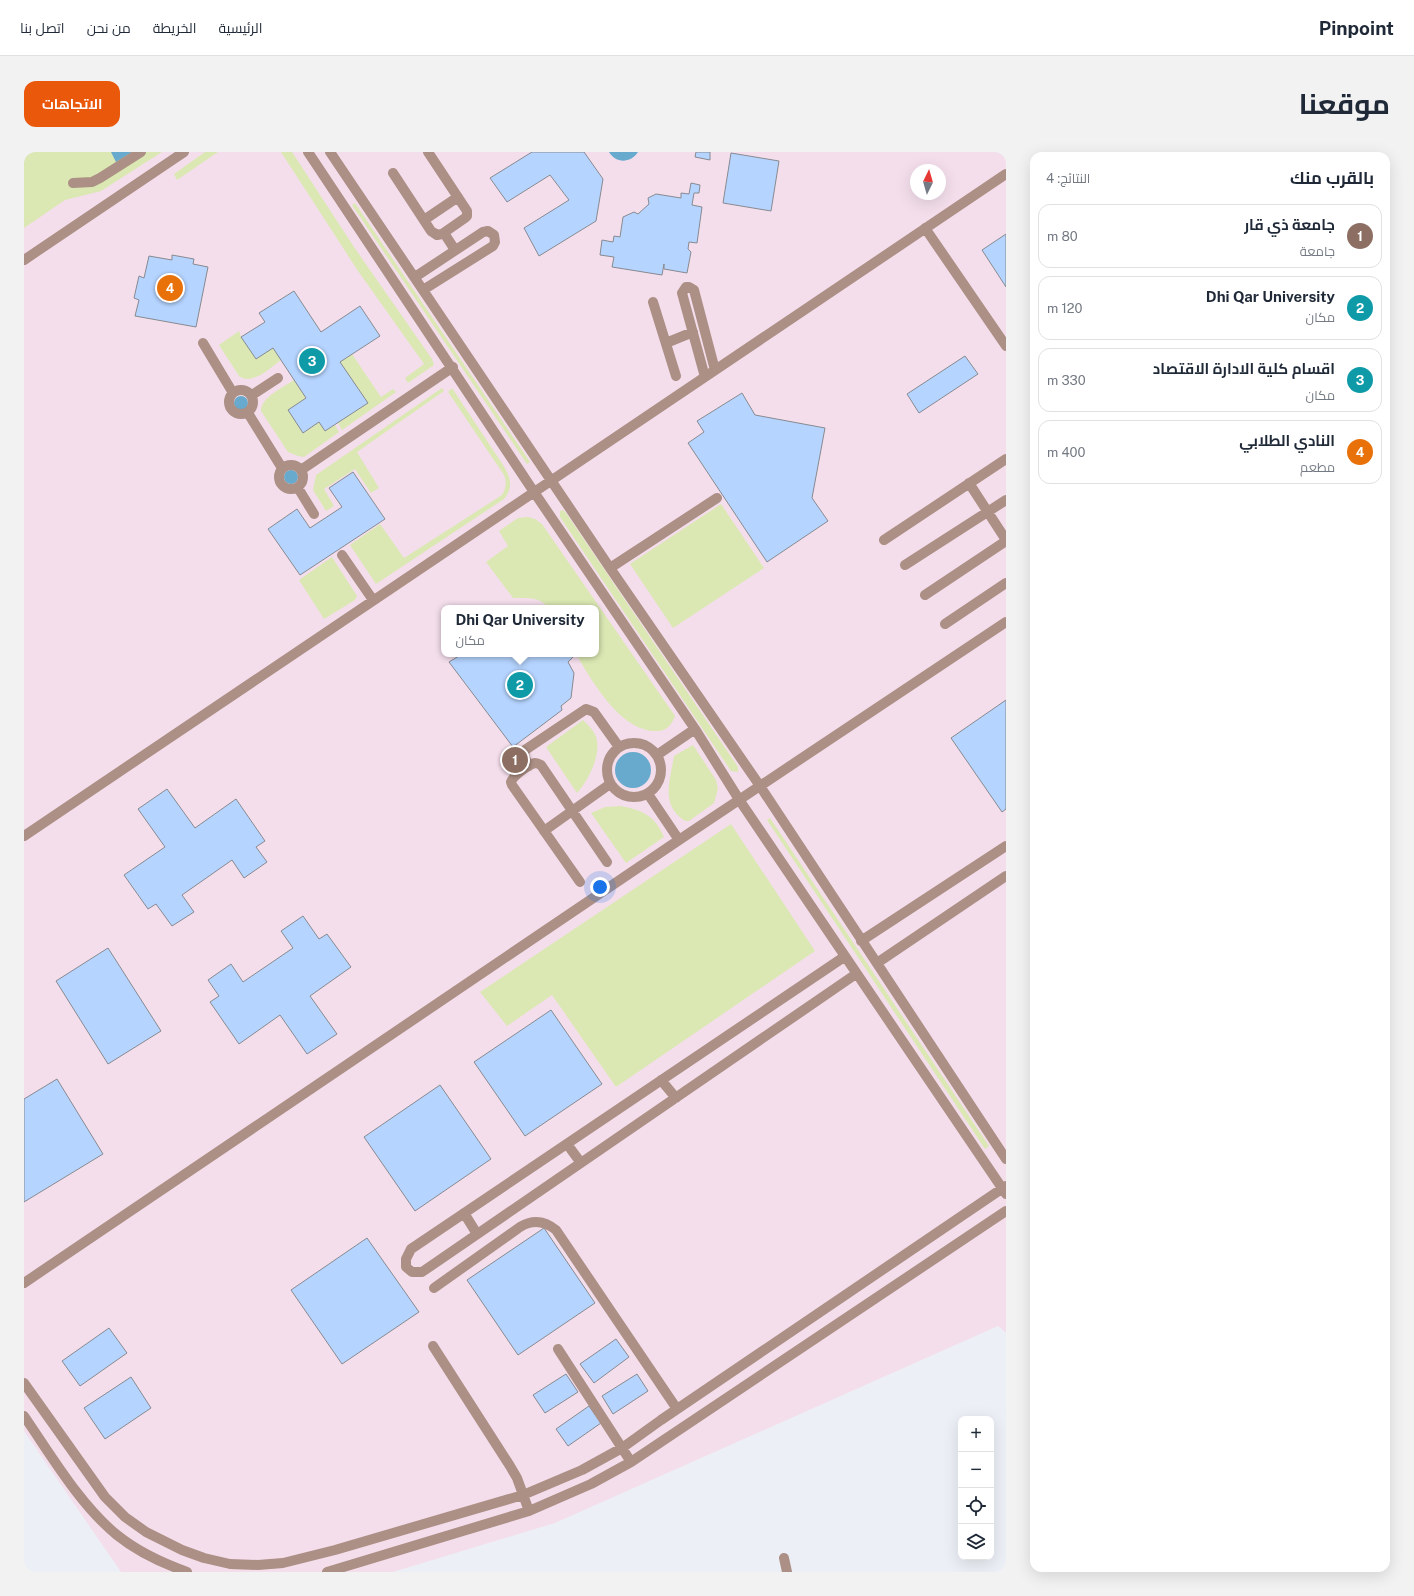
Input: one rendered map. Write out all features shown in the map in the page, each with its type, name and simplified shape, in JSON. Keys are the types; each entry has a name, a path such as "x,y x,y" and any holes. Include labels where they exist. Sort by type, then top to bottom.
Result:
{"street":[{"path":"73,182 92,182 141,152"},
{"path":"24,260 184,152"},
{"path":"24,1383 105,1498 146,1532 182,1550 204,1558 258,1569 335,1550 523,1494 582,1470 622,1448 677,1409 1005,1190 844,957 695,729 534,492 308,152"},
{"path":"331,152 610,568 760,786 1006,1159"},
{"path":"393,173 433,233 439,235 444,233 467,216 467,210 428,152"},
{"path":"24,836 1006,174"},
{"path":"341,202 356,191"},
{"path":"424,220 458,197"},
{"path":"925,228 1006,346"},
{"path":"415,277 482,232 491,232 495,239 493,246 423,290"},
{"path":"444,233 455,250"},
{"path":"705,377 682,293 688,286 694,290 715,370"},
{"path":"653,302 676,376"},
{"path":"666,343 693,332"},
{"path":"203,343 233,393"},
{"path":"301,470 452,367"},
{"path":"252,395 278,378"},
{"path":"239,390 246,391 252,395 254,401 253,408 248,413 242,415 236,414 231,410 229,398 233,393 239,390"},
{"path":"248,413 282,468"},
{"path":"884,540 1006,459"},
{"path":"289,465 296,466 301,470 304,476 302,483 298,488 292,490 286,489 281,485 278,479 282,468 289,465"},
{"path":"925,595 1006,541 969,483"},
{"path":"298,488 314,514"},
{"path":"610,568 717,498"},
{"path":"905,565 1006,500"},
{"path":"342,555 373,600"},
{"path":"945,624 1006,583"},
{"path":"24,1283 679,840 1006,622"},
{"path":"529,766 524,756 525,750 586,709 594,712 619,747"},
{"path":"657,755 695,729"},
{"path":"627,744 640,744 651,748 657,755 661,772 655,788 648,794 640,797 623,795 616,791 610,784 606,768 608,760 613,752 619,747 627,744"},
{"path":"580,882 512,785 512,778 535,763 541,765 607,862"},
{"path":"544,831 610,784"},
{"path":"648,794 679,840"},
{"path":"861,941 1006,846"},
{"path":"877,963 1006,876"},
{"path":"844,957 410,1249 406,1259 406,1267 412,1272 422,1272 856,974"},
{"path":"661,1080 676,1098"},
{"path":"567,1144 581,1163"},
{"path":"327,1572 529,1511 591,1484 631,1462 1006,1211"},
{"path":"464,1213 477,1234"},
{"path":"434,1288 520,1227 533,1222 546,1223 556,1230 677,1409"},
{"path":"433,1346 510,1466 529,1511"},
{"path":"558,1349 631,1462"},
{"path":"24,1416 79,1494 100,1519 132,1546 153,1558 187,1572"},
{"path":"784,1558 788,1572"}],"shaded area":[{"path":"24,152 1006,152 1006,1333 998,1326 555,1523 393,1572 121,1572 24,1431"}],"green space":[{"path":"24,152 162,152 101,191 65,200 24,228"},
{"path":"205,152 218,152 177,180 174,174"},
{"path":"281,152 292,152 354,247 432,359 434,365 408,383 405,378 424,364 358,271"},
{"path":"355,203 530,462 527,464 352,205"},
{"path":"239,331 241,337 273,348 281,360 261,375 250,379 244,379 239,376 219,345"},
{"path":"352,354 381,397 393,389 396,392 342,430 338,423 368,403 340,362"},
{"path":"294,380 306,398 304,433 319,422 325,431 335,425 339,432 304,457 288,452 261,411 262,406 269,397"},
{"path":"442,388 444,391 357,452 379,488 371,493 355,469 324,489 334,506 326,511 313,490 316,475"},
{"path":"452,388 505,468 510,480 509,491 504,499 376,584 350,545 380,524 404,558 502,495 506,485 504,475 448,392"},
{"path":"721,504 764,568 673,628 630,564"},
{"path":"563,510 738,767 738,772 731,771 560,517 560,511"},
{"path":"528,517 535,519 542,524 598,605 546,605 541,601 528,598 513,598 486,562 508,546 499,531 518,518"},
{"path":"332,557 357,596 355,600 324,619 299,580"},
{"path":"599,606 675,716 671,724 664,730 658,731 645,729 632,724 620,715 609,703 590,678 578,657 599,657"},
{"path":"583,720 592,729 595,735 597,741 597,754 589,775 577,793 546,747"},
{"path":"693,745 716,780 718,789 714,803 689,821 685,821 677,815 672,808 669,800 669,783 674,756"},
{"path":"620,806 642,812 647,815 657,824 664,837 626,863 591,813 605,807"},
{"path":"770,818 989,1146 985,1149 767,820"},
{"path":"731,824 815,951 616,1087 552,995 507,1026 480,992"}],"water":[{"path":"111,152 132,152 116,162"},
{"path":"609,152 638,152 632,158 624,161 616,159"},
{"path":"241,396 246,398 248,403 246,408 241,410 236,408 234,403 236,398"},
{"path":"288,470 294,470 298,474 298,480 294,484 288,484 284,480 284,474"},
{"path":"637,752 646,757 650,763 650,777 646,783 637,788 629,788 620,783 616,777 615,766 620,757 626,753"}],"building":[{"path":"532,152 584,152 603,179 596,221 539,256 524,228 569,200 550,175 507,202 490,178"},
{"path":"696,152 710,152 710,160 695,157"},
{"path":"731,153 779,161 771,211 723,203"},
{"path":"691,183 700,185 699,193 694,193 692,205 702,207 697,243 689,242 688,249 691,252 687,273 664,269 664,264 662,275 612,267 614,257 600,255 602,240 613,242 614,236 620,237 623,217 634,212 638,214 649,204 648,198 656,194 681,198 681,193 689,194"},
{"path":"1006,234 1006,287 982,250"},
{"path":"172,255 194,259 193,264 208,267 196,327 135,316 139,300 134,298 139,276 144,278 149,256 172,260"},
{"path":"294,291 321,332 360,306 380,336 340,362 368,403 325,431 319,422 303,433 288,410 306,398 273,348 256,359 241,337 265,322 259,313"},
{"path":"965,356 978,374 919,413 907,394"},
{"path":"742,393 755,415 825,428 812,498 828,521 767,562 688,443 704,432 697,421"},
{"path":"353,472 385,519 300,575 268,529 297,509 310,528 342,507 329,488"},
{"path":"457,657 573,657 568,662 574,673 571,698 561,706 562,710 513,747 449,662"},
{"path":"1006,700 1006,809 1002,812 951,738"},
{"path":"167,789 195,828 236,799 265,841 256,847 267,862 244,878 232,860 182,895 194,912 172,926 156,904 148,909 124,875 165,847 138,809"},
{"path":"303,916 319,939 327,934 351,967 310,996 337,1034 307,1054 280,1015 239,1044 210,1002 219,996 208,980 231,964 243,982 293,948 281,931"},
{"path":"108,948 161,1031 108,1064 56,981"},
{"path":"551,1010 602,1084 525,1136 474,1062"},
{"path":"57,1079 103,1154 24,1202 24,1099"},
{"path":"440,1085 491,1159 415,1211 364,1137"},
{"path":"544,1228 595,1303 518,1355 467,1280"},
{"path":"367,1238 419,1312 342,1364 291,1290"},
{"path":"109,1328 127,1353 80,1386 62,1361"},
{"path":"616,1339 629,1357 594,1383 580,1364"},
{"path":"566,1374 578,1392 545,1413 533,1395"},
{"path":"637,1374 648,1391 613,1414 602,1396"},
{"path":"131,1377 151,1408 105,1439 84,1408"},
{"path":"589,1406 601,1423 568,1446 556,1429"}],"place":[{"name":"النادي الطلابي","path":"170,288"},
{"name":"اقسام كلية الادارة الاقتصاد","path":"312,361"},
{"name":"Dhi Qar University","path":"520,685"},
{"name":"جامعة ذي قار","path":"515,760"}]}
